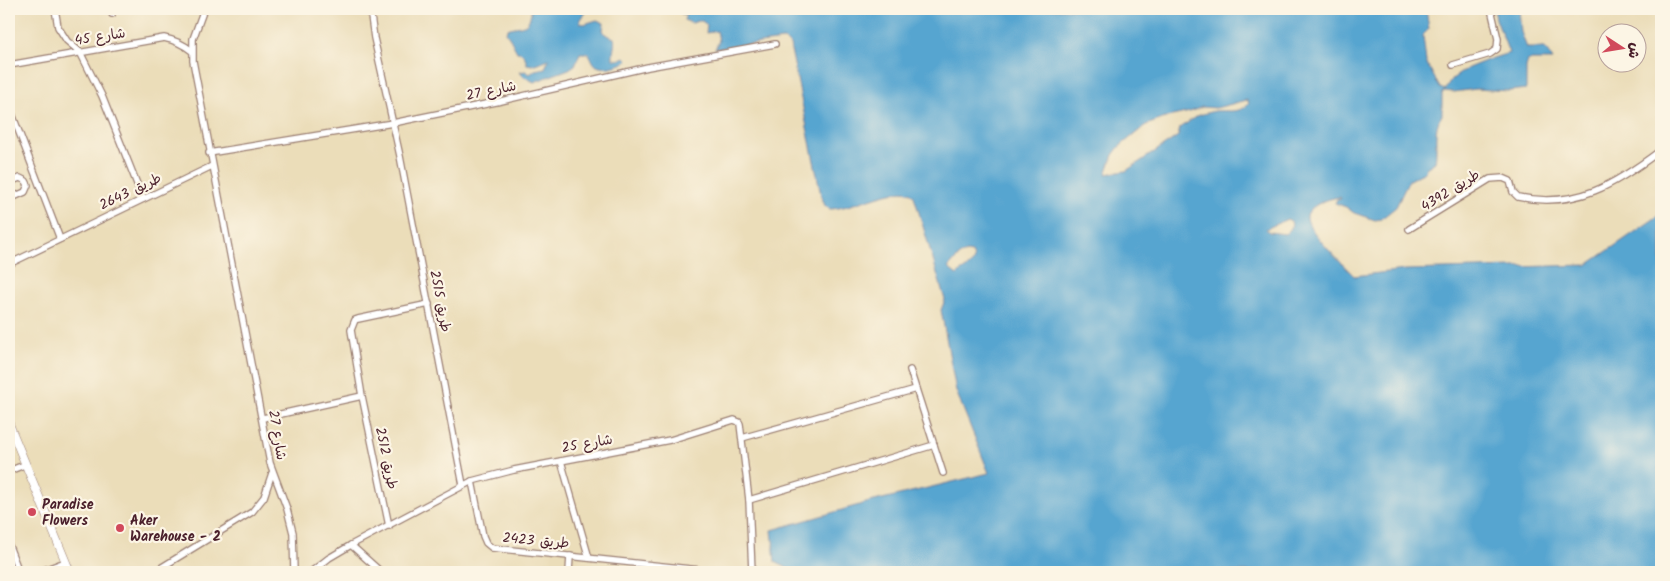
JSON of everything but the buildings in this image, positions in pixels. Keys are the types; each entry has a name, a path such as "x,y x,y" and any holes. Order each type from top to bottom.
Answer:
{"street":[{"path":"54,9 61,34 80,52 102,96 143,198"},
{"name":"شارع 27","path":"204,9 193,39 192,51 212,166 273,472 287,509 293,533 294,572"},
{"name":"طريق 2515","path":"370,9 375,45 393,123 463,485"},
{"path":"1453,65 1490,54 1497,48 1498,40 1491,9"},
{"name":"شارع 45","path":"9,65 164,38 175,40 192,51"},
{"name":"شارع 27","path":"210,153 393,123 501,101 648,67 776,44"},
{"path":"9,106 60,239"},
{"name":"طريق 4392","path":"1409,229 1490,179 1503,178 1510,181 1513,192 1518,197 1571,199 1591,193 1617,181 1661,150"},
{"name":"طريق 2643","path":"9,264 212,166"},
{"path":"9,182 20,178 28,184 25,192 9,199"},
{"name":"طريق 2512","path":"389,526 362,396 351,330 355,320 429,304"},
{"path":"910,370 943,473"},
{"path":"742,438 916,388"},
{"path":"263,418 362,396"},
{"name":"شارع 25","path":"311,572 328,558 351,545 472,481 514,470 670,440 734,420 740,424 742,438 749,500 752,572"},
{"path":"9,424 24,465 70,572"},
{"path":"749,500 934,445"},
{"name":"طريق 2423","path":"561,461 589,558"},
{"path":"9,471 24,465"},
{"path":"154,572 252,512 264,497 273,472"},
{"name":"طريق 2423","path":"472,481 483,536 486,544 492,548 589,558 658,569 719,572"},
{"path":"351,545 381,572"},
{"path":"9,546 19,572"},
{"path":"569,572 570,556"},
{"path":"39,572 66,562"}],"water":[{"path":"531,9 588,9 580,19 580,23 584,24 597,20 604,23 603,30 605,34 614,38 613,59 619,60 625,57 628,60 622,64 600,67 594,63 588,53 580,53 575,65 569,69 534,82 523,76 520,72 525,71 530,74 535,70 545,68 549,59 532,65 527,64 524,56 522,53 517,52 506,32 507,29 525,25 529,20"},
{"path":"676,9 1426,9 1429,29 1423,35 1426,62 1440,88 1445,90 1452,79 1468,68 1509,53 1494,9 1519,9 1521,32 1527,48 1545,48 1553,60 1528,60 1526,67 1526,89 1509,91 1476,89 1454,92 1444,91 1442,94 1442,115 1436,132 1435,162 1426,168 1425,172 1409,180 1396,207 1381,219 1375,220 1354,213 1346,207 1335,203 1337,199 1341,199 1340,197 1326,200 1316,205 1309,212 1307,218 1320,240 1354,276 1405,270 1587,265 1661,214 1661,572 796,572 775,562 772,530 866,503 989,473 956,391 941,310 945,300 914,196 910,192 901,191 838,208 830,209 825,206 821,195 790,45 783,40 715,49 719,41 717,31 706,33 707,25 702,21 692,23 684,20 686,14 682,14","holes":["1247,100 1249,103 1242,109 1215,111 1197,116 1180,128 1178,136 1126,171 1106,174 1113,155 1119,147 1146,125 1202,107 1216,108","1287,219 1291,221 1292,225 1291,229 1285,234 1269,232 1266,229","966,252 972,253 974,261 957,275 948,268 959,256"]}],"place":[{"name":"Paradise Flowers","path":"32,512"},
{"name":"Aker Warehouse - 2","path":"120,528"}]}
